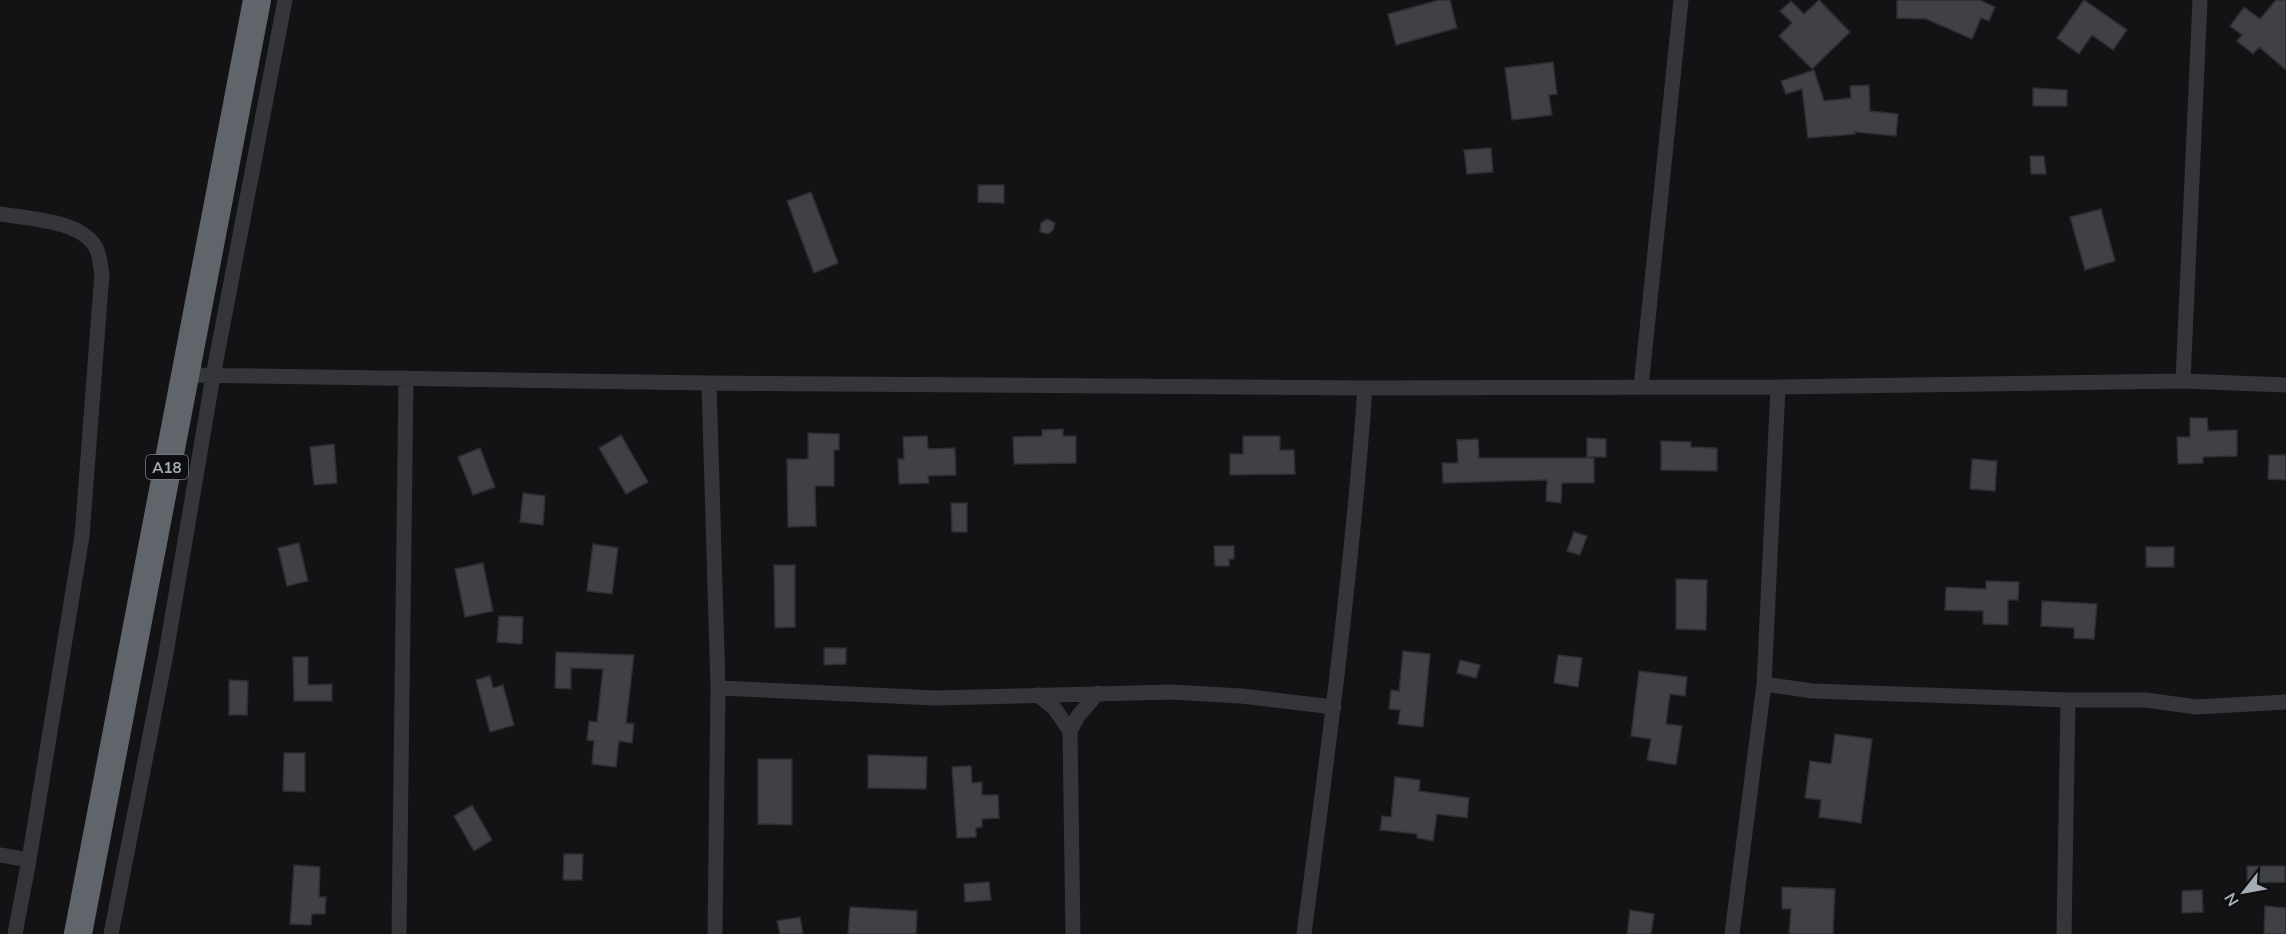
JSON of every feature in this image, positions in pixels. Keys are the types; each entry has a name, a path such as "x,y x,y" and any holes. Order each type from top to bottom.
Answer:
{"highway":[{"name":"A18","path":"78,934 257,0"}],"street":[{"path":"111,934 165,659 213,376 285,0"},
{"path":"1641,387 1681,0"},
{"path":"2183,381 2200,0"},
{"path":"0,214 64,225 84,234 97,250 102,273 82,536 15,934"},
{"path":"184,375 709,383 1365,388 1778,387 2183,381 2286,385"},
{"path":"399,934 406,378"},
{"path":"709,383 718,688 715,934"},
{"path":"1732,934 1764,684 1778,387"},
{"path":"1304,934 1334,707 1356,512 1365,388"},
{"path":"1764,684 1812,691 2068,700 2146,700 2196,707 2286,702"},
{"path":"718,688 936,698 1172,692 1241,696 1334,707"},
{"path":"1073,934 1070,731 1078,716 1098,693"},
{"path":"1038,695 1055,709 1070,731"},
{"path":"2064,934 2068,700"},
{"path":"0,855 29,860"}],"building":[{"path":"1439,0 1450,0 1457,28 1396,45 1388,14"},
{"path":"1819,0 1850,32 1812,69 1779,36 1792,23 1780,11 1791,1 1804,14"},
{"path":"1897,0 1980,0 1995,7 1989,21 1981,18 1972,39 1926,19 1897,18"},
{"path":"2084,0 2127,30 2113,50 2092,35 2079,54 2057,38"},
{"path":"2276,0 2286,0 2286,70 2259,47 2253,54 2237,41 2242,35 2230,26 2244,7 2260,19"},
{"path":"1553,62 1557,94 1549,95 1552,115 1512,120 1505,68"},
{"path":"1814,70 1824,101 1851,98 1850,86 1869,85 1870,111 1898,114 1896,136 1855,132 1855,134 1808,138 1802,89 1786,94 1781,81"},
{"path":"2033,88 2067,90 2067,106 2033,106"},
{"path":"1491,148 1493,172 1467,174 1464,150"},
{"path":"2030,156 2044,156 2046,174 2031,174"},
{"path":"978,185 1004,185 1004,203 978,202"},
{"path":"811,192 838,263 814,273 787,201"},
{"path":"2101,209 2115,261 2085,270 2070,217"},
{"path":"1047,219 1055,223 1053,230 1048,234 1040,232 1041,223"},
{"path":"2190,418 2207,418 2208,431 2237,430 2237,456 2203,457 2203,463 2178,464 2177,437 2190,437"},
{"path":"1063,429 1063,436 1076,436 1076,463 1014,464 1013,437 1042,436 1042,430"},
{"path":"808,433 839,434 839,450 834,450 834,486 815,486 816,526 788,527 787,459 808,459"},
{"path":"621,435 648,482 626,494 599,448"},
{"path":"927,436 928,449 955,448 956,475 928,476 929,483 899,484 898,459 904,459 903,437"},
{"path":"1243,436 1280,436 1280,450 1294,450 1295,474 1230,475 1230,454 1243,454"},
{"path":"1587,438 1606,439 1606,457 1587,457"},
{"path":"1478,439 1479,458 1594,458 1594,483 1562,483 1561,503 1546,501 1547,480 1443,483 1442,463 1458,463 1457,440"},
{"path":"1661,441 1691,442 1691,447 1717,448 1717,471 1661,470"},
{"path":"334,444 337,483 314,485 310,447"},
{"path":"480,448 495,487 473,495 458,457"},
{"path":"2269,455 2286,455 2286,480 2268,479"},
{"path":"1972,459 1997,461 1995,491 1970,489"},
{"path":"523,493 545,496 543,525 520,522"},
{"path":"951,503 967,503 967,532 952,532"},
{"path":"1574,532 1587,536 1580,555 1567,551"},
{"path":"299,543 308,581 287,586 278,548"},
{"path":"593,544 618,548 612,594 587,591"},
{"path":"1214,546 1234,546 1234,559 1229,559 1229,566 1215,566"},
{"path":"2146,547 2174,547 2174,567 2146,567"},
{"path":"483,563 493,611 465,617 455,569"},
{"path":"774,565 795,565 795,627 775,628"},
{"path":"1676,579 1707,580 1706,630 1676,629"},
{"path":"1986,581 2019,582 2018,600 2008,600 2008,625 1983,624 1983,611 1945,610 1946,587 1986,589"},
{"path":"2042,601 2097,604 2094,639 2074,638 2074,628 2041,626"},
{"path":"499,616 523,617 522,644 497,642"},
{"path":"824,648 846,648 846,664 824,665"},
{"path":"1403,651 1430,654 1423,727 1398,724 1400,710 1389,709 1391,690 1399,691"},
{"path":"556,652 634,655 626,723 634,724 632,743 619,741 616,767 592,764 594,741 587,740 589,721 597,722 603,669 571,668 571,689 555,688"},
{"path":"1558,655 1582,658 1578,687 1554,683"},
{"path":"293,657 308,657 308,685 332,684 332,701 294,701"},
{"path":"1460,660 1480,665 1476,678 1457,673"},
{"path":"1639,671 1687,677 1685,696 1670,694 1666,724 1682,726 1676,765 1647,760 1651,739 1631,736"},
{"path":"490,676 493,688 503,685 514,725 490,732 476,680"},
{"path":"229,680 248,681 247,715 229,715"},
{"path":"1835,734 1872,739 1861,823 1819,817 1821,800 1805,798 1810,761 1831,764"},
{"path":"284,753 305,753 305,792 283,791"},
{"path":"868,755 927,757 926,789 868,788"},
{"path":"758,759 792,759 792,825 758,824"},
{"path":"971,766 972,783 982,782 982,795 998,795 999,818 982,819 982,827 976,828 976,837 957,838 952,767"},
{"path":"1395,777 1420,780 1419,791 1469,798 1467,818 1437,814 1433,841 1417,838 1417,834 1380,830 1382,816 1391,817"},
{"path":"472,805 492,840 474,851 454,816"},
{"path":"564,854 583,854 582,880 563,880"},
{"path":"294,865 320,867 319,897 326,897 325,914 312,914 311,925 290,924"},
{"path":"2247,866 2285,866 2285,882 2247,883"},
{"path":"989,882 991,900 965,902 964,884"},
{"path":"1782,887 1835,889 1833,934 1789,934 1791,909 1782,909"},
{"path":"2202,890 2203,912 2182,913 2182,891"},
{"path":"2265,906 2286,908 2286,934 2264,934"},
{"path":"850,907 917,911 916,934 848,934"},
{"path":"1630,910 1654,914 1651,934 1627,934"},
{"path":"800,917 803,934 780,934 777,921"}]}
